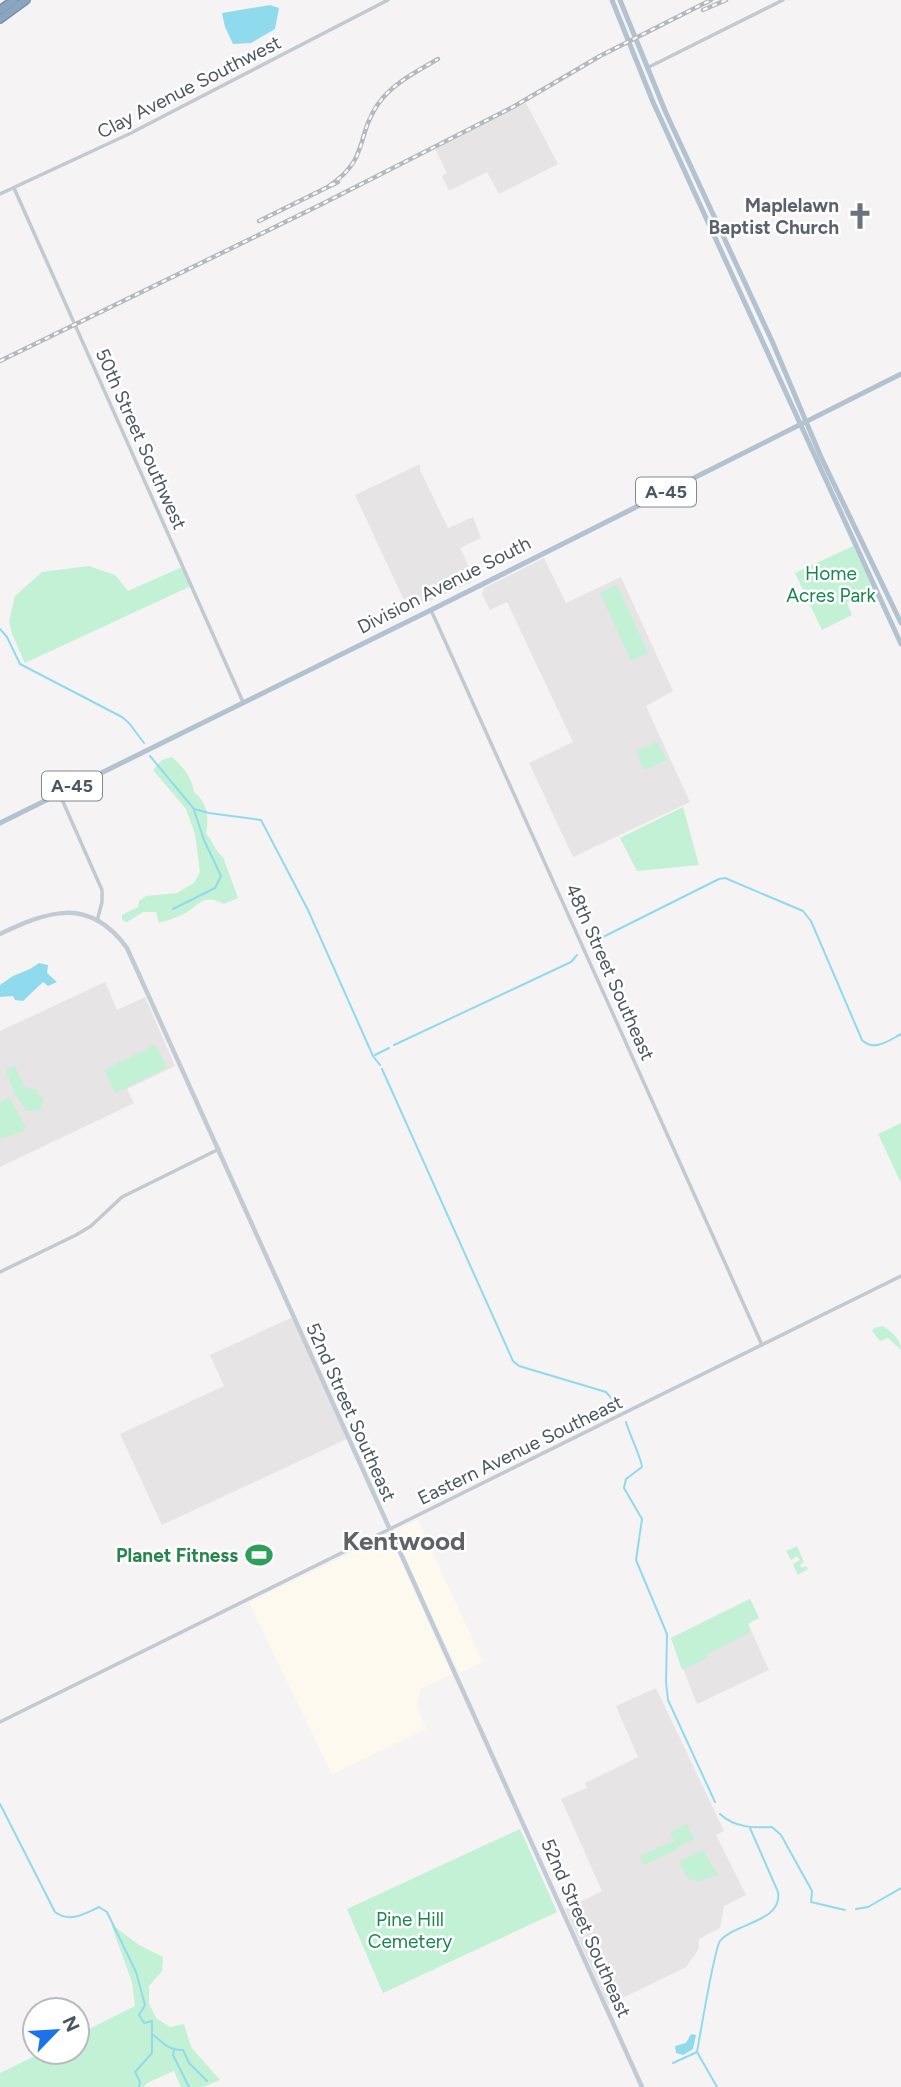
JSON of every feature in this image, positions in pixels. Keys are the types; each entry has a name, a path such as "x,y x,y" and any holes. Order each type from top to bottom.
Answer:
{"highway":[{"path":"0,10 14,0"},
{"path":"0,19 26,0"}],"main road":[{"path":"611,0 751,317 900,621"},
{"path":"620,0 648,68 772,341 803,422 888,615 898,630 901,644"},
{"path":"687,176 691,176 702,189"},
{"path":"743,298 755,304"},
{"path":"751,317 761,318"},
{"path":"760,336 772,341"},
{"name":"Division Avenue South","path":"0,823 901,374"},
{"path":"888,615 900,621"},
{"path":"0,934 47,914 75,913 97,921"},
{"name":"52nd Street Southeast","path":"97,921 110,929 127,948 642,2087"}],"street":[{"name":"Clay Avenue Southwest","path":"0,194 135,131 388,0"},
{"path":"641,71 783,0"},
{"name":"50th Street Southwest","path":"14,188 243,702"},
{"name":"48th Street Southeast","path":"431,610 762,1346"},
{"path":"59,793 102,890 97,921"},
{"path":"0,1272 91,1226 122,1197 219,1149"},
{"name":"Eastern Avenue Southeast","path":"0,1721 901,1276"}],"shaded area":[{"path":"526,103 558,164 499,194 487,172 449,191 442,176 447,173 435,149"},
{"path":"420,464 420,470 448,528 473,517 481,538 460,548 475,580 409,611 355,495"},
{"path":"544,558 566,603 621,577 673,691 646,706 690,802 573,857 529,763 573,742 507,602 490,610 482,594 484,588"},
{"path":"105,982 117,1010 145,997 175,1066 127,1089 134,1103 0,1167 0,1031"},
{"path":"293,1317 349,1438 162,1525 120,1434 224,1386 210,1355"},
{"path":"418,1520 483,1662 459,1673 393,1532"},
{"path":"384,1537 390,1538 452,1674 421,1689 417,1705 426,1729 332,1775 249,1602"},
{"path":"750,1599 759,1618 748,1624 769,1670 697,1704 671,1638"},
{"path":"656,1688 724,1831 716,1835 746,1895 724,1906 720,1928 699,1939 698,1950 686,1967 608,2005 565,1909 602,1891 561,1799 587,1788 585,1783 638,1757 616,1706"}],"green space":[{"name":"Home Acres Park","path":"853,546 874,590 847,603 852,615 822,630 795,573"},
{"path":"89,566 115,575 128,591 182,567 191,586 25,663 9,621 15,596 42,572"},
{"path":"617,585 648,653 631,661 600,593"},
{"path":"657,742 667,760 644,770 636,751"},
{"path":"172,757 186,773 194,792 205,806 206,834 223,857 238,898 224,904 211,900 203,901 184,914 159,923 156,912 143,912 127,922 122,920 122,915 138,907 139,901 146,896 177,893 194,883 200,872 195,834 186,809 153,770 162,760"},
{"path":"683,807 699,865 637,871 620,838"},
{"path":"155,1045 167,1068 115,1093 104,1070"},
{"path":"14,1065 24,1087 35,1089 43,1099 41,1110 27,1111 14,1092 6,1070"},
{"path":"9,1097 25,1126 24,1131 0,1139 0,1103"},
{"path":"901,1123 901,1183 878,1134"},
{"path":"883,1326 897,1339 901,1350 888,1338 880,1341 872,1331"},
{"path":"797,1546 804,1562 800,1565 808,1569 798,1575 793,1564 800,1560 797,1556 791,1560 786,1551"},
{"path":"750,1599 759,1618 748,1623 751,1632 682,1670 671,1638"},
{"path":"687,1824 694,1839 644,1865 640,1856 674,1841 670,1832"},
{"name":"Pine Hill Cemetery","path":"520,1829 557,1912 383,1993 347,1909"},
{"path":"703,1850 718,1875 699,1881 688,1879 679,1862"},
{"path":"111,1924 139,1945 163,1957 162,1971 149,1986 149,2003 156,2018 170,2027 184,2024 191,2047 220,2080 203,2087 181,2087 174,2071 147,2083 144,2087 0,2087 0,2073 21,2063 21,2066 91,2066 91,2028 135,2006 132,1982"}],"water":[{"path":"270,5 279,8 275,29 251,43 233,44 222,13"},
{"path":"39,963 48,965 47,973 57,982 48,986 43,982 23,1001 15,1000 13,996 0,997 0,985"},
{"path":"691,2034 696,2035 693,2049 683,2055 676,2053 675,2046 686,2043"}],"waterway":[{"path":"0,629 7,637 20,664 122,717 144,743"},
{"path":"150,756 194,809 261,820 308,910 373,1056 380,1065"},
{"path":"173,909 215,888 221,876 204,840 194,810"},
{"path":"589,944 725,878 803,911 811,921 862,1040 876,1045 901,1034"},
{"path":"394,1045 571,962 577,955"},
{"path":"375,1055 389,1048"},
{"path":"382,1069 513,1361 519,1366 606,1392 619,1407"},
{"path":"626,1422 642,1467 626,1479 624,1488 642,1519 636,1560 667,1634 668,1700 715,1802"},
{"path":"0,1804 55,1912 66,1917 82,1915 99,1907 107,1912 136,1972 145,2005 139,2015 144,2023 152,2021 152,2053 135,2072 140,2082 139,2087"},
{"path":"720,1814 738,1825 772,1827 781,1835 812,1891 811,1902 845,1910"},
{"path":"717,2087 697,2052 717,1948 727,1935 766,1916 778,1902 778,1892 750,1828"},
{"path":"856,1909 868,1907 901,1888"},
{"path":"152,2034 170,2047 183,2050 189,2063 207,2081"},
{"path":"174,2050 173,2055 189,2087"},
{"path":"673,2063 697,2052"}],"railway":[{"path":"0,361 320,205 513,107 600,56 711,0"},
{"path":"703,10 726,0"},
{"path":"329,186 351,166 371,116 390,90 438,59"},
{"path":"259,221 338,182"}],"place":[{"name":"Maplelawn Baptist Church","path":"860,216"},
{"name":"Planet Fitness","path":"259,1555"}],"district":[{"name":"Kentwood","path":"404,1541"}]}
